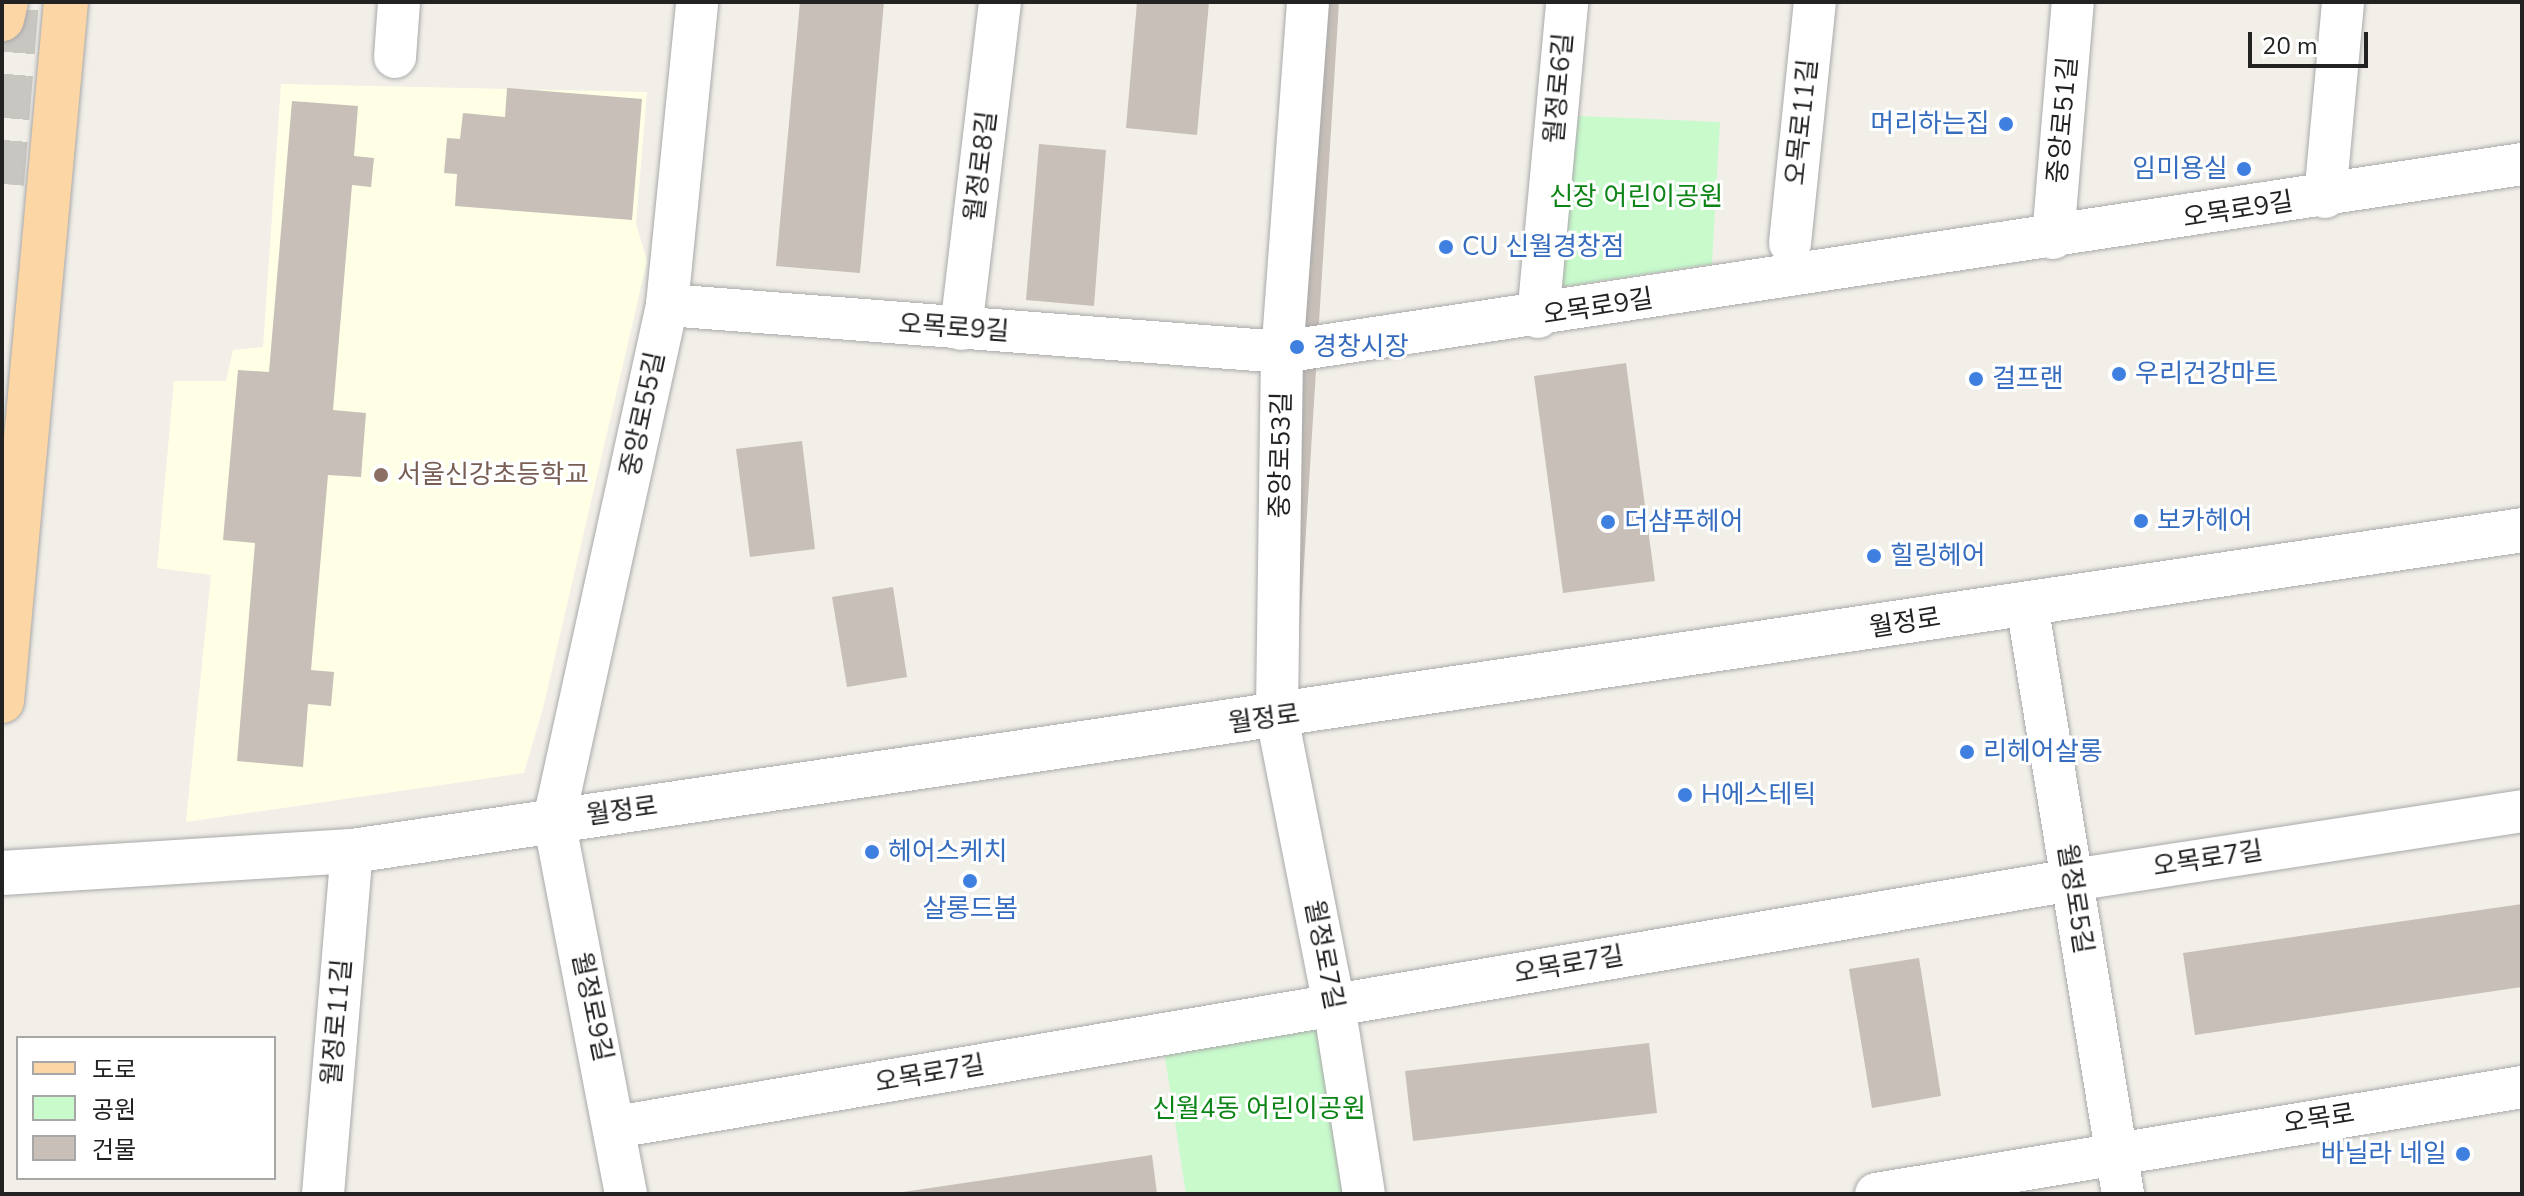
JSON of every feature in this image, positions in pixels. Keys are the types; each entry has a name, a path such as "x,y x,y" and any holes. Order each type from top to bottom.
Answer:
{"main road":[{"path":"2,19 6,2"},
{"path":"2,701 66,2"}],"street":[{"path":"395,57 399,2"},
{"name":"중앙로55길","path":"554,820 667,305 697,2"},
{"name":"월정로8길","path":"961,329 1000,2"},
{"name":"중앙로53길","path":"1277,717 1282,352 1308,2"},
{"name":"월정로6길","path":"1538,317 1567,2"},
{"name":"오목로11길","path":"1790,243 1815,2"},
{"name":"중앙로51길","path":"2053,238 2073,2"},
{"path":"2325,197 2343,2"},
{"name":"오목로9길","path":"667,305 1282,352 1538,317 2522,164"},
{"name":"월정로","path":"2,873 352,851 1277,717 2522,530"},
{"name":"월정로5길","path":"2027,604 2123,1194"},
{"name":"월정로7길","path":"1277,717 1334,1005 1364,1194"},
{"name":"오목로7길","path":"616,1127 2072,880 2522,811"},
{"name":"월정로9길","path":"554,820 616,1127 626,1194"},
{"name":"월정로11길","path":"323,1194 352,851"},
{"name":"오목로","path":"1876,1194 2116,1151 2522,1087"}],"shaded area":[{"name":"서울신강초등학교","path":"281,84 647,92 636,224 647,261 543,708 524,773 186,822 211,575 157,568 174,381 226,381 233,350 263,347"}],"green space":[{"name":"신장 어린이공원","path":"1556,115 1720,122 1712,264 1541,290"},
{"name":"신월4동 어린이공원","path":"1330,1011 1358,1194 1186,1194 1162,1037"}],"building":[{"path":"800,2 884,2 860,273 776,266"},
{"path":"1137,2 1209,2 1197,135 1126,128"},
{"path":"1294,2 1339,2 1296,691"},
{"path":"507,88 642,99 632,220 455,206 457,174 444,173 447,138 460,139 463,113 505,117"},
{"path":"292,101 358,106 354,156 374,158 371,187 352,185 333,410 366,413 361,477 328,475 311,670 334,672 331,706 308,704 303,767 237,761 255,543 223,540 238,370 269,372"},
{"path":"1039,144 1106,150 1094,306 1026,300"},
{"path":"1626,363 1655,581 1563,593 1534,376"},
{"path":"802,441 815,549 750,557 736,449"},
{"path":"893,587 907,677 847,687 832,597"},
{"path":"2522,904 2522,987 2195,1035 2183,953"},
{"path":"1919,958 1941,1096 1872,1108 1849,969"},
{"path":"1649,1043 1657,1113 1413,1141 1405,1071"},
{"path":"1152,1155 1157,1194 903,1194 903,1192"}],"tunnel":[{"path":"2,184 17,2"}],"place":[{"name":"머리하는집","path":"2006,124"},
{"name":"임미용실","path":"2244,169"},
{"name":"CU 신월경창점","path":"1446,247"},
{"name":"경창시장","path":"1297,347"},
{"name":"우리건강마트","path":"2119,374"},
{"name":"걸프랜","path":"1976,379"},
{"name":"서울신강초등학교","path":"381,475"},
{"name":"보카헤어","path":"2141,521"},
{"name":"더샴푸헤어","path":"1608,522"},
{"name":"힐링헤어","path":"1874,556"},
{"name":"리헤어살롱","path":"1967,752"},
{"name":"H에스테틱","path":"1685,795"},
{"name":"헤어스케치","path":"872,852"},
{"name":"살롱드봄","path":"970,881"},
{"name":"바닐라 네일","path":"2463,1154"}]}
